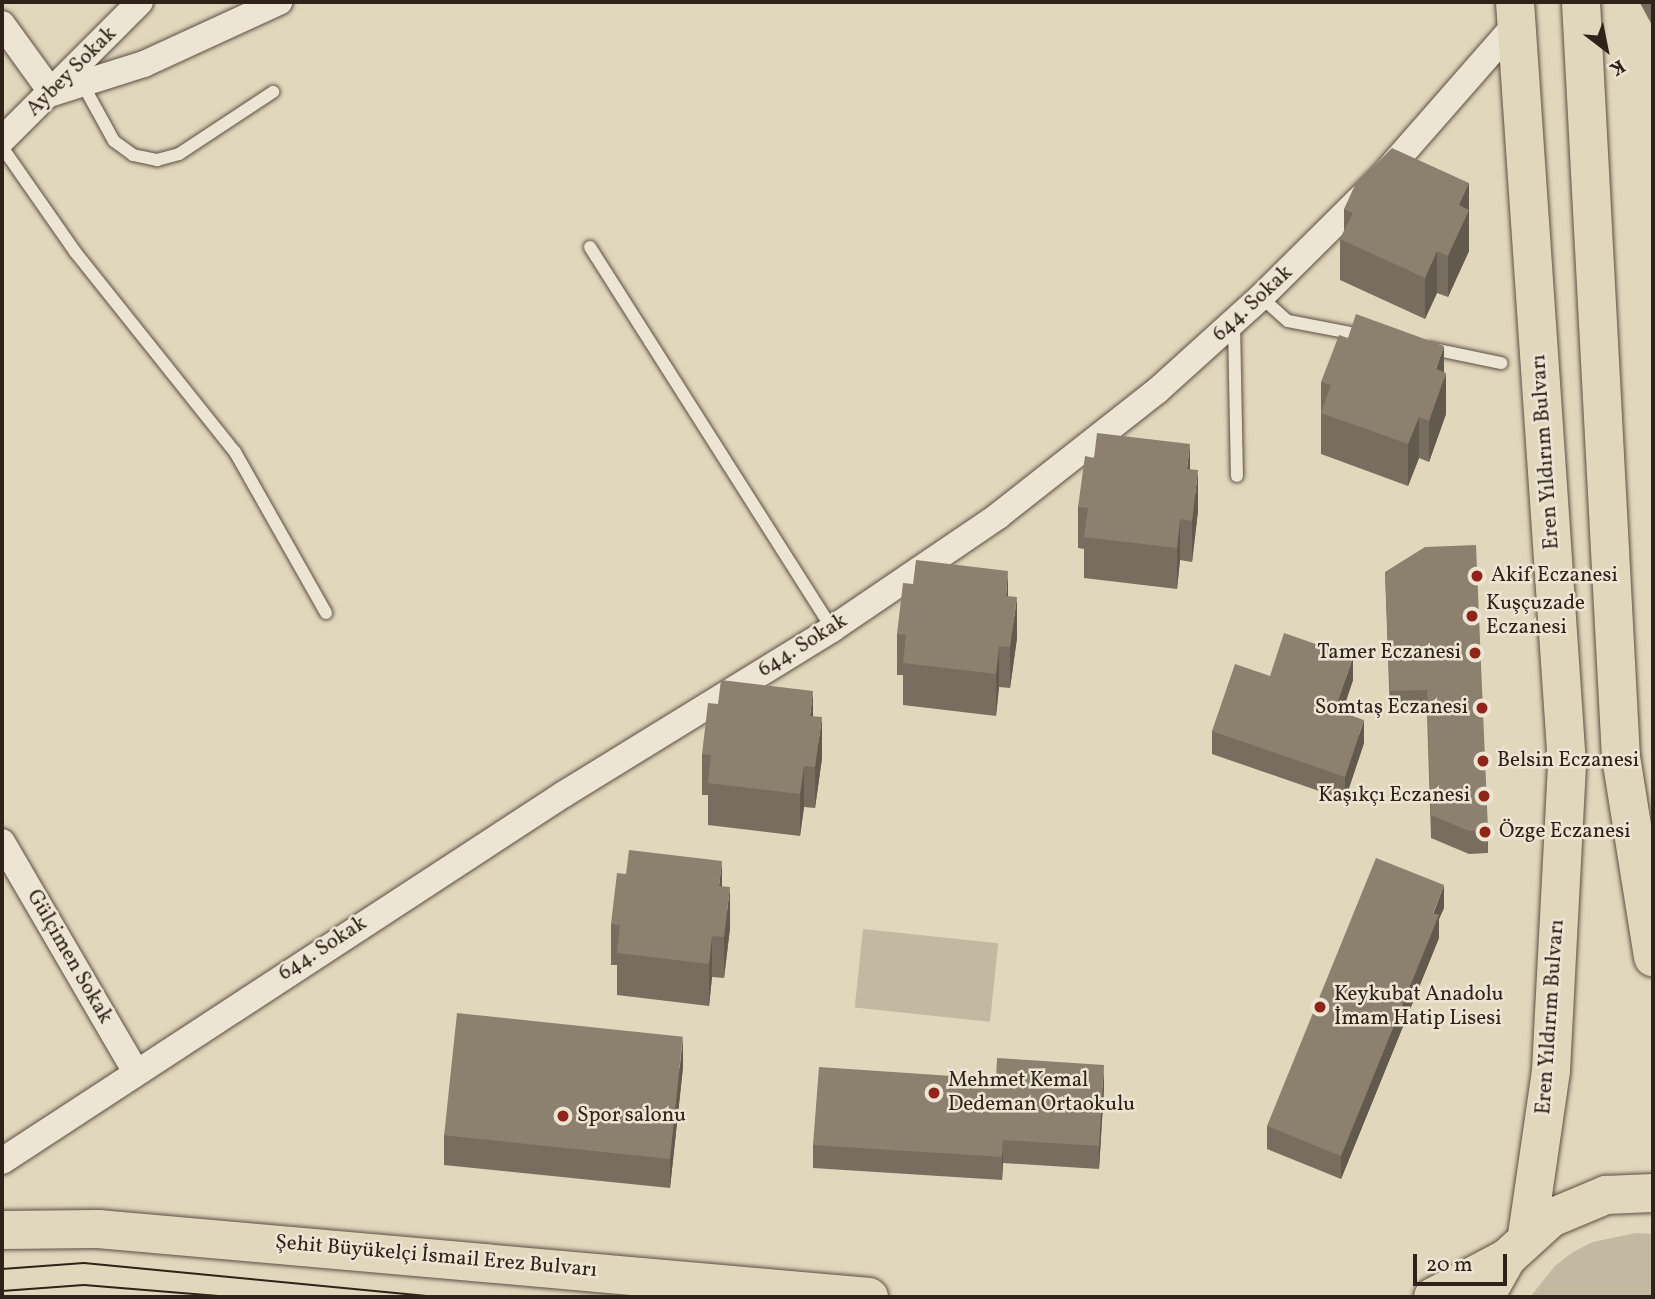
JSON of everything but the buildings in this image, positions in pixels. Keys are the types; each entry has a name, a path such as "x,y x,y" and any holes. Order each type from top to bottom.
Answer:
{"main road":[{"path":"1581,2 1621,757 1653,957"},
{"name":"Eren Yıldırım Bulvarı","path":"1516,13 1567,765 1552,1059 1517,1247"},
{"path":"1433,1297 1517,1247 1577,1204 1606,1195 1653,1193"},
{"name":"Şehit Büyükelçi İsmail Erez Bulvarı","path":"2,1230 112,1230 869,1297"},
{"path":"1485,1297 1517,1247"}],"street":[{"name":"Aybey Sokak","path":"2,141 140,2"},
{"path":"2,24 52,93 144,64 279,2"},
{"name":"644. Sokak","path":"2,1161 564,794 832,629 916,574 1079,455 1234,323 1381,178 1516,13"},
{"name":"Gülçimen Sokak","path":"2,842 136,1072"}],"lane":[{"path":"82,83 114,141 133,155 157,160 179,154 273,92"},
{"path":"2,147 76,253 235,452 326,613"},
{"path":"590,247 832,629"},
{"path":"1261,297 1288,321 1381,339"},
{"path":"1234,323 1237,476"},
{"path":"1408,344 1501,363"}],"shaded area":[{"path":"863,929 998,943 990,1022 855,1008"},
{"path":"1636,1233 1653,1234 1653,1297 1530,1297 1555,1266 1573,1252 1593,1242"}],"tram line":[{"path":"2,1269 84,1263 434,1297"},
{"path":"2,1291 84,1285 231,1297"}],"place":[{"name":"Akif Eczanesi","path":"1477,576"},
{"name":"Kuşçuzade Eczanesi","path":"1472,616"},
{"name":"Tamer Eczanesi","path":"1475,653"},
{"name":"Somtaş Eczanesi","path":"1482,708"},
{"name":"Belsin Eczanesi","path":"1483,761"},
{"name":"Kaşıkçı Eczanesi","path":"1484,796"},
{"name":"Özge Eczanesi","path":"1485,832"},
{"name":"Keykubat Anadolu İmam Hatip Lisesi","path":"1320,1007"},
{"name":"Mehmet Kemal Dedeman Ortaokulu","path":"934,1093"},
{"name":"Spor salonu","path":"563,1116"}]}
